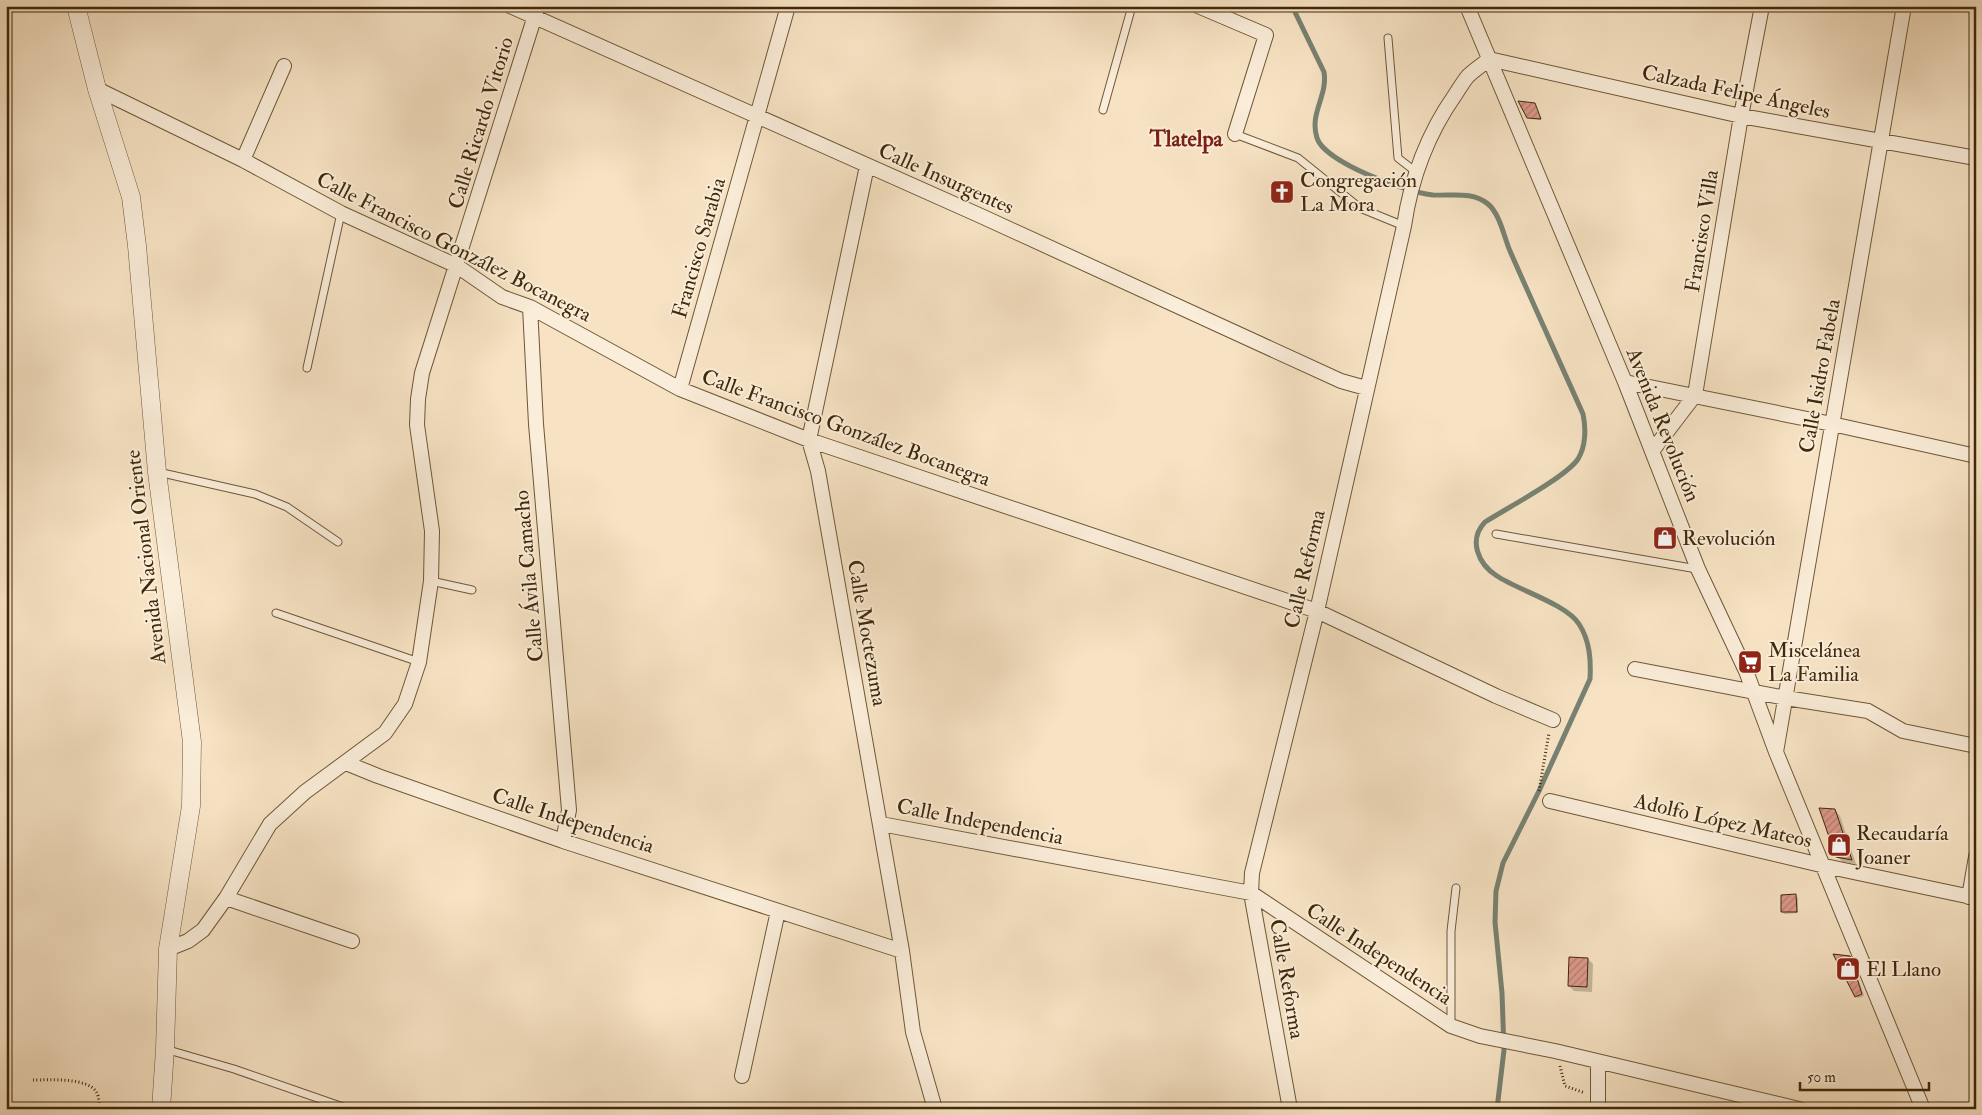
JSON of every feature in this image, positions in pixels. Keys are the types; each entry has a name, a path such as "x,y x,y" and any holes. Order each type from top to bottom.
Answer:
{"street":[{"name":"Avenida Nacional Oriente","path":"76,6 97,89 130,197 137,246 157,472 192,742 191,806 168,948 161,1109"},
{"name":"Calle Insurgentes","path":"510,6 537,12 567,30 756,117 981,216 1341,381 1366,388"},
{"name":"Francisco Sarabia","path":"680,389 788,6"},
{"path":"1198,6 1266,35 1235,134"},
{"name":"Avenida Revolución","path":"1467,6 1653,450 1698,570 1746,671 1776,752 1923,1109"},
{"name":"Francisco Villa","path":"1653,450 1695,396 1741,116 1762,6"},
{"name":"Calle Isidro Fabela","path":"1776,752 1904,6"},
{"name":"Calle Ricardo Vitorio","path":"168,948 188,941 203,930 226,898 270,824 305,792 385,732 405,704 419,662 431,582 432,530 417,425 418,398 422,373 537,12"},
{"name":"Calzada Felipe Ángeles","path":"1489,59 1741,116 1976,158"},
{"name":"Calle Reforma","path":"1290,1109 1251,893 1252,873 1317,611 1404,226 1408,200 1416,172 1427,142 1445,110 1468,76 1489,59"},
{"path":"243,160 284,66"},
{"name":"Calle Francisco González Bocanegra","path":"97,89 243,160 341,213 457,266 502,297 530,307 680,389 809,440 1317,611 1496,696 1553,720"},
{"name":"Calle Moctezuma","path":"867,166 809,440 818,471 881,824 913,1032 935,1109"},
{"name":"Calle Ávila Camacho","path":"530,307 536,424 569,810 563,841"},
{"path":"1625,382 1832,424 1976,456"},
{"path":"1635,669 1786,698 1868,711 1903,731 1976,746"},
{"name":"Calle Independencia","path":"346,762 378,776 563,841 902,952"},
{"name":"Adolfo López Mateos","path":"1550,801 1824,866 1973,898"},
{"name":"Calle Independencia","path":"881,824 1251,893 1451,1026 1480,1036 1799,1109"},
{"path":"1973,898 1976,857"},
{"path":"226,898 352,941"},
{"path":"742,1076 778,911"},
{"path":"1597,1103 1598,1062"}],"lane":[{"path":"1103,110 1132,6"},
{"path":"1388,38 1398,158 1416,172"},
{"path":"1235,134 1298,158 1360,208 1404,226"},
{"path":"307,368 341,213"},
{"path":"157,472 255,494 287,507 338,542"},
{"path":"1496,534 1698,570"},
{"path":"431,582 472,590"},
{"path":"276,613 419,662"},
{"path":"1451,1026 1451,931 1456,888"},
{"path":"165,1049 234,1069 349,1109"}],"path":[{"path":"1550,801 1539,791 1546,744 1553,720"},
{"path":"1555,1052 1565,1086 1597,1103"},
{"path":"33,1080 79,1081 92,1086 97,1093 99,1109"}],"building":[{"path":"1518,101 1535,103 1541,119 1527,118"},
{"path":"1819,808 1835,809 1852,860 1836,857"},
{"path":"1796,894 1797,912 1781,912 1781,895"},
{"path":"1833,954 1850,956 1862,994 1855,997"},
{"path":"1569,957 1588,958 1587,987 1568,986"}],"waterway":[{"path":"1292,6 1324,72 1325,81 1315,121 1317,138 1323,147 1350,166 1405,189 1433,195 1476,197 1492,208 1499,220 1510,251 1583,414 1585,437 1578,459 1549,483 1485,522 1477,536 1476,544 1480,558 1490,571 1564,610 1573,617 1583,630 1588,644 1590,665 1590,679 1539,791 1503,863 1496,891 1495,922 1502,993 1504,1050 1497,1109"}],"place":[{"name":"Congregación La Mora","path":"1282,192"},
{"name":"Revolución","path":"1665,538"},
{"name":"Miscelánea La Familia","path":"1750,662"},
{"name":"Recaudaría Joaner","path":"1839,845"},
{"name":"El Llano","path":"1848,969"}],"district":[{"name":"Tlatelpa","path":"1186,139"}]}
